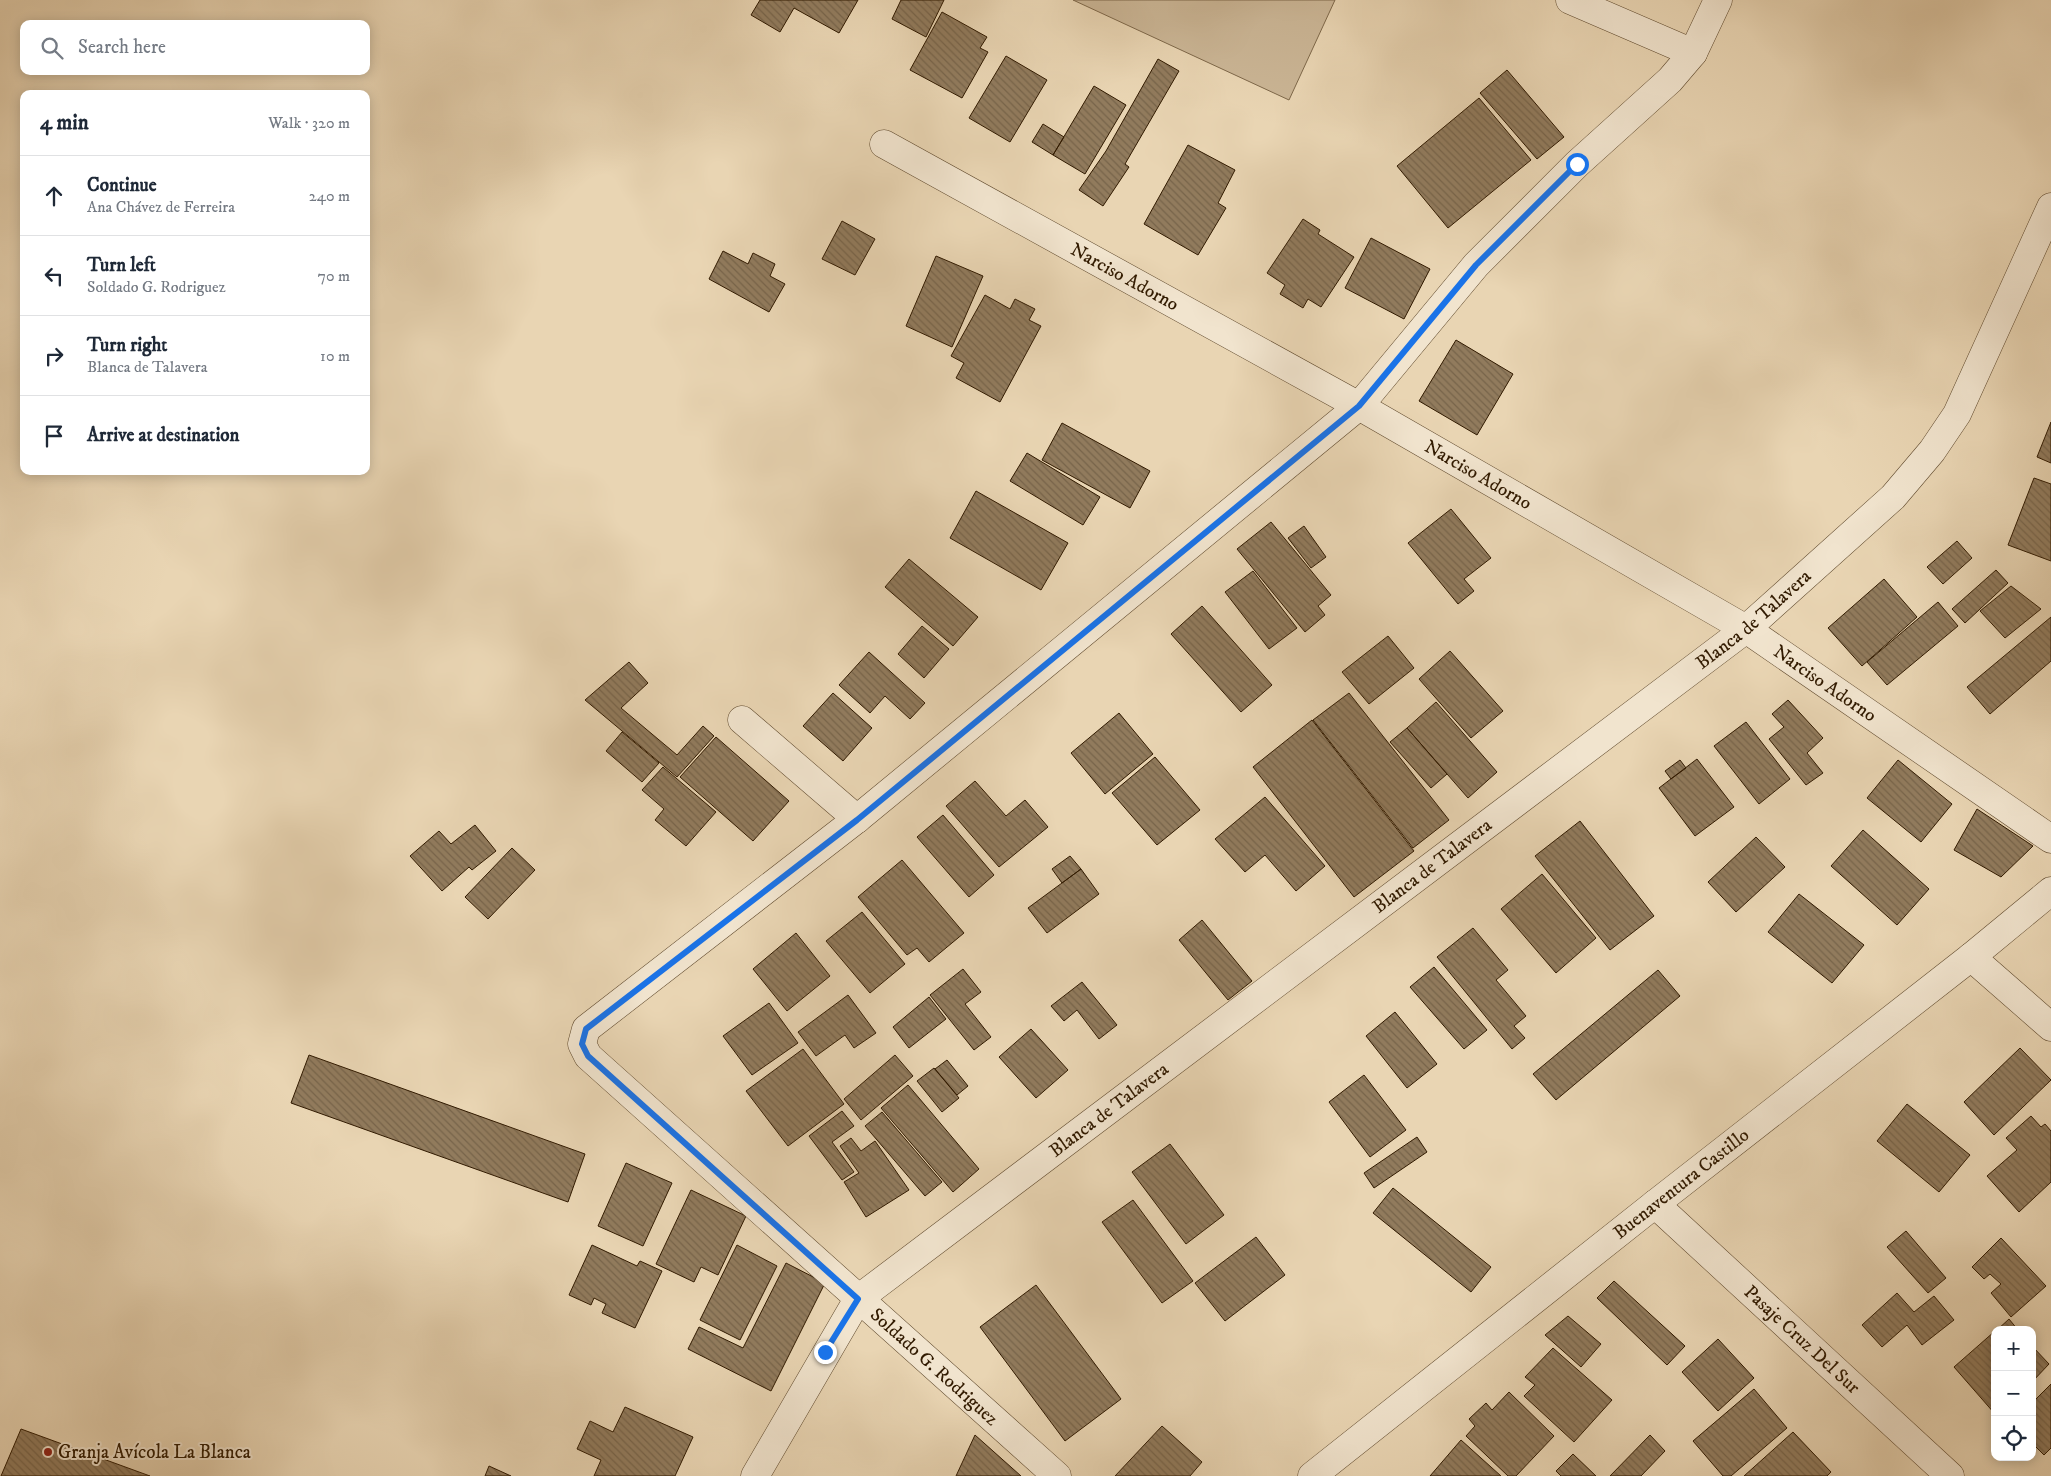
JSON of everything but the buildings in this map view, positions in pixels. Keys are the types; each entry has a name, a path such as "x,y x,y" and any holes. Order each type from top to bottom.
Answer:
{"street":[{"path":"1570,0 1693,53"},
{"path":"742,720 857,820 1359,406 1476,265 1577,164 1670,80 1693,53 1718,0"},
{"name":"Narciso Adorno","path":"884,144 1359,406 1746,629 2051,839"},
{"name":"Blanca de Talavera","path":"756,1476 858,1299 1746,629 1894,497 1932,451 1957,414 2051,207"},
{"name":"Soldado G. Rodriguez","path":"857,820 586,1029 582,1044 588,1056 1057,1476"},
{"name":"Buenaventura Castillo","path":"1325,1472 1654,1204 1971,957 2051,891"},
{"path":"1971,957 2051,1027"},
{"name":"Pasaje Cruz Del Sur","path":"1654,1204 1950,1476"}],"shaded area":[{"path":"1073,0 1335,0 1289,100"}],"place":[{"name":"Granja Avícola La Blanca","path":"48,1452"}],"route":[{"path":"825,1352 858,1299 588,1056 582,1044 586,1029 857,820 1359,406 1476,265 1577,164"}]}
